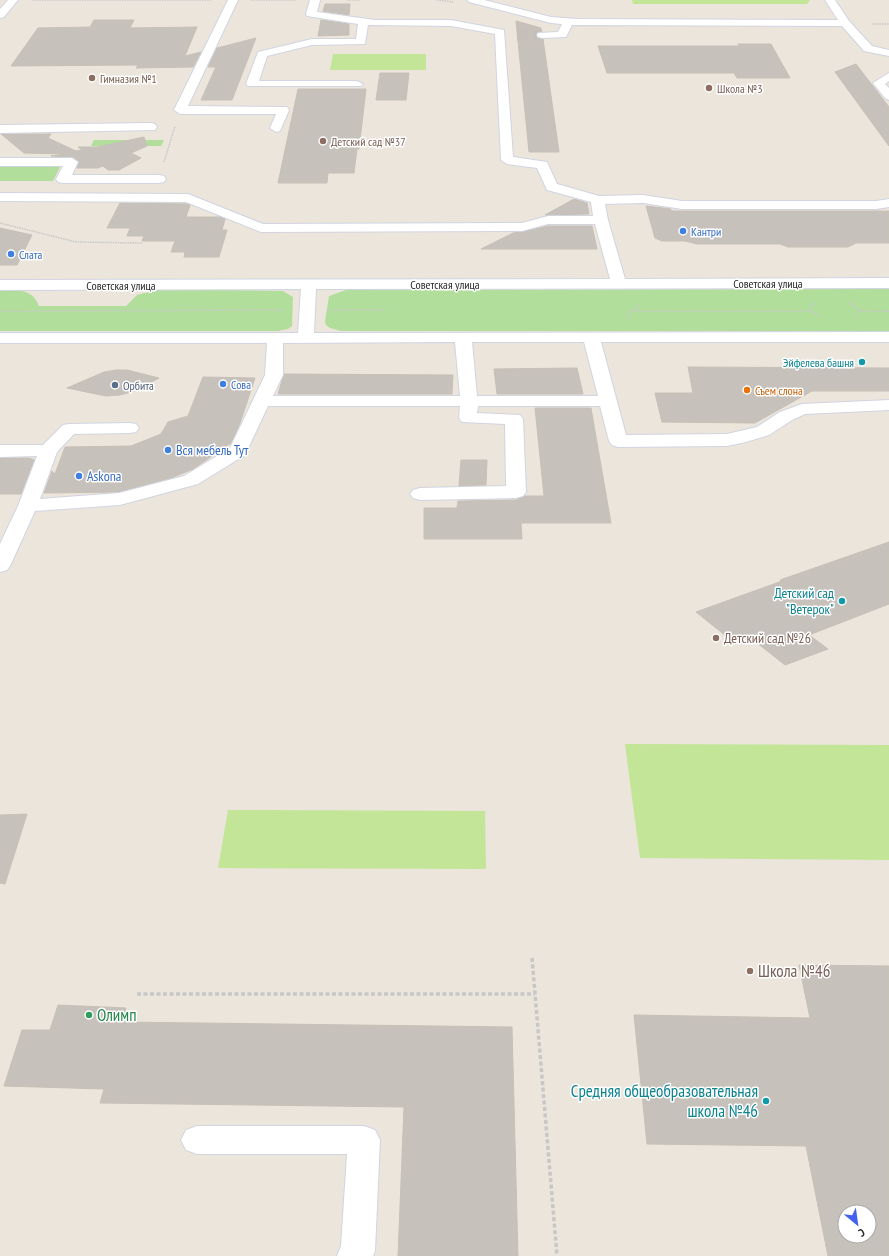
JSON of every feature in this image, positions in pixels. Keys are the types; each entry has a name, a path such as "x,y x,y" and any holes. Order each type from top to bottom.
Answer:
{"street":[{"path":"0,15 13,0"},
{"path":"234,0 180,110 283,110 276,128"},
{"path":"315,0 311,14 363,21 451,23 500,32 506,35 507,160 542,165 552,187 598,200 643,199 690,205 889,204"},
{"path":"472,0 551,20 845,23"},
{"path":"830,0 845,23 868,49 889,53"},
{"path":"357,84 252,84 262,54 312,42 361,42 363,21"},
{"path":"542,35 562,35 568,21"},
{"path":"889,76 879,83 889,96"},
{"path":"0,129 151,127"},
{"path":"0,162 72,162 63,179 159,179"},
{"path":"0,198 188,198 261,228 522,228 548,220 601,220"},
{"path":"598,200 601,220 618,283"},
{"name":"Советская улица","path":"0,284 310,285 889,283"},
{"path":"306,338 310,285"},
{"path":"420,494 516,492 514,419 468,418 469,401 464,337"},
{"path":"591,337 609,401 618,441 727,440 746,437 763,431 786,416 802,409 889,405"},
{"path":"0,338 889,337"},
{"path":"28,506 120,499 191,480 238,451 274,375 275,338"},
{"path":"262,400 609,401"},
{"path":"0,566 28,506 48,450 69,429 130,428"},
{"path":"0,451 48,450"},
{"path":"197,1140 364,1140 358,1251 354,1256"}],"path":[{"path":"13,0 216,0"},
{"path":"159,179 180,110"},
{"path":"0,223 76,242 142,243"},
{"path":"630,320 628,313 638,308 636,301"},
{"path":"811,310 811,306 820,301"},
{"path":"846,302 855,306 859,311"},
{"path":"0,311 386,310"},
{"path":"633,310 811,310 824,318"},
{"path":"859,311 889,311"},
{"path":"853,318 858,315 859,311"},
{"path":"532,958 557,1256"},
{"path":"137,994 535,994"}],"green space":[{"path":"632,0 810,0 807,4 633,4"},
{"path":"333,54 426,54 426,70 330,70"},
{"path":"94,140 164,140 161,146 91,146"},
{"path":"61,165 53,181 0,181 0,166"},
{"path":"160,289 283,291 293,297 292,326 288,329 278,331 0,331 0,291 23,291 32,296 39,306 126,306 137,295"},
{"path":"889,289 889,331 341,331 330,328 326,325 325,321 329,296 346,290"},
{"path":"625,744 889,745 889,860 640,858"},
{"path":"228,810 485,811 486,869 218,868"}],"building":[{"path":"325,4 350,4 349,15 323,11"},
{"path":"94,20 134,20 130,28 197,27 185,56 201,52 193,67 136,68 138,65 11,66 38,28 90,27"},
{"path":"321,20 349,24 349,35 318,36"},
{"path":"516,21 541,28 541,31 537,32 536,36 543,39 559,152 529,152"},
{"path":"256,38 232,100 201,100 216,67 208,67 217,48"},
{"path":"738,44 771,44 790,78 737,78 734,73 607,73 598,46 739,46"},
{"path":"856,64 889,107 889,146 835,72"},
{"path":"380,73 409,73 406,100 376,100"},
{"path":"298,89 366,89 359,149 357,149 354,173 328,173 327,183 278,183"},
{"path":"1,134 51,134 48,138 76,151 82,150 78,147 97,147 144,137 147,146 131,153 141,158 119,170 108,170 103,166 98,168 77,168 79,162 73,157 51,156 65,154 24,153"},
{"path":"574,199 587,203 589,214 545,215"},
{"path":"120,203 186,204 190,205 186,217 220,217 225,219 222,230 227,230 219,257 184,257 185,252 171,252 175,241 142,241 144,236 127,236 130,228 107,228"},
{"path":"646,206 671,209 671,211 889,211 889,243 856,243 848,247 788,247 780,244 697,244 685,241 662,241 655,238"},
{"path":"548,226 592,226 597,249 481,249 513,233"},
{"name":"Слата","path":"0,228 32,235 17,265 0,265"},
{"path":"688,367 889,368 889,391 812,391 755,423 662,422 655,393 693,393"},
{"path":"577,368 583,394 497,394 494,369"},
{"name":"Орбита","path":"127,370 159,378 132,392 120,395 106,396 67,388 104,372"},
{"path":"284,374 453,375 452,394 278,394"},
{"path":"203,377 255,378 240,423 231,443 193,469 171,478 119,492 44,493 52,471 55,474 65,447 131,446 161,434 168,422 188,416"},
{"path":"535,408 591,408 611,523 521,523 522,539 424,539 424,508 457,508 458,501 516,500 525,496 544,496"},
{"path":"0,458 29,458 34,460 21,494 0,494"},
{"path":"461,460 487,460 486,485 459,486"},
{"name":"Детский сад \"Ветерок\"","path":"889,542 889,604 809,635 828,649 785,665 747,635 731,640 696,612 782,581 780,580"},
{"path":"27,814 5,884 0,883 0,815"},
{"name":"Средняя общеобразовательная школа №46","path":"799,965 889,966 889,1256 828,1256 806,1146 647,1144 634,1015 810,1018"},
{"path":"58,1005 126,1008 122,1022 512,1027 518,1256 398,1256 404,1107 100,1103 104,1089 4,1086 22,1030 50,1030"}],"tunnel":[{"path":"517,35 542,35"}],"place":[{"name":"Гимназия №1","path":"92,78"},
{"name":"Школа №3","path":"709,88"},
{"name":"Детский сад №37","path":"323,141"},
{"name":"Кантри","path":"683,231"},
{"name":"Слата","path":"11,254"},
{"name":"Эйфелева башня","path":"862,362"},
{"name":"Сова","path":"223,384"},
{"name":"Орбита","path":"115,385"},
{"name":"Съем слона","path":"747,390"},
{"name":"Вся мебель Тут","path":"168,450"},
{"name":"Askona","path":"79,476"},
{"name":"Детский сад \"Ветерок\"","path":"842,601"},
{"name":"Детский сад №26","path":"716,638"},
{"name":"Школа №46","path":"750,971"},
{"name":"Олимп","path":"89,1015"},
{"name":"Средняя общеобразовательная школа №46","path":"766,1101"}]}
